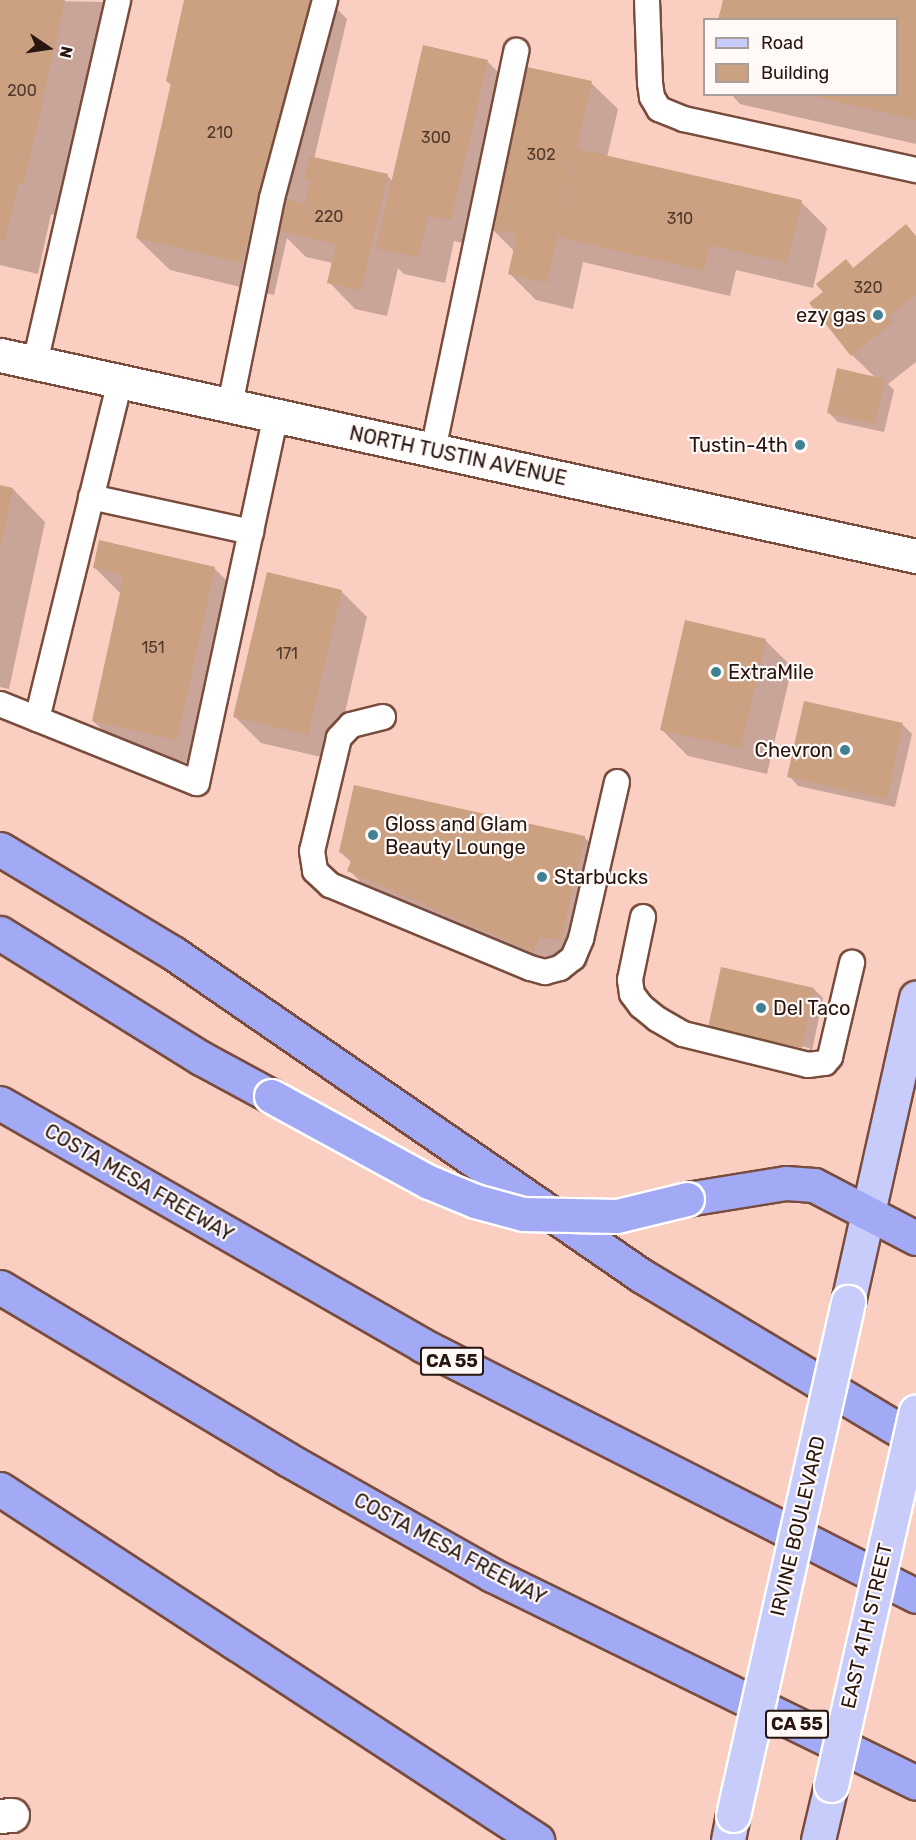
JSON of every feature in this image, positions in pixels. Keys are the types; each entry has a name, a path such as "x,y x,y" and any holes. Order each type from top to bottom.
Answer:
{"highway":[{"path":"0,849 172,953 642,1276 916,1440"},
{"path":"0,933 201,1058"},
{"path":"0,960 201,1058 429,1182 475,1201 523,1214 617,1216 687,1199 786,1183 814,1185 916,1238"},
{"name":"COSTA MESA FREEWAY","path":"0,1103 422,1346 916,1596"},
{"name":"COSTA MESA FREEWAY","path":"0,1287 287,1459 492,1575 916,1783"},
{"path":"0,1310 287,1459"},
{"path":"0,1489 537,1840"}],"main road":[{"name":"NORTH TUSTIN AVENUE","path":"0,355 916,556"},
{"path":"868,1212 916,998"},
{"name":"IRVINE BOULEVARD","path":"731,1827 868,1212"},
{"name":"EAST 4TH STREET","path":"818,1840 916,1412"}],"lane":[{"path":"35,363 118,0"},
{"path":"230,405 272,198 325,0"},
{"path":"647,0 650,83 652,97 659,109 684,119 916,170"},
{"path":"433,450 516,51"},
{"path":"37,719 120,381"},
{"path":"0,704 197,783 276,416"},
{"path":"91,497 251,532"},
{"path":"383,717 351,725 339,738 312,851 315,871 330,885 530,968 545,972 560,968 573,958 581,939 617,782"},
{"path":"643,917 630,980 632,994 641,1006 682,1034 808,1065 825,1063 830,1057 852,963"}],"building":[{"path":"0,0 65,0 24,184 18,183 5,242 0,241"},
{"path":"184,0 312,0 268,185 260,184 242,263 136,238 171,83 166,81"},
{"path":"723,0 916,0 916,120 813,96 898,96 898,18 718,18"},
{"path":"423,45 488,60 451,220 428,216 418,257 376,248"},
{"path":"527,67 592,81 547,283 508,274 517,235 490,229"},
{"path":"578,149 802,200 787,263 710,245 704,271 558,237"},
{"path":"309,156 388,174 361,291 327,283 336,244 278,231 285,199 305,204 310,180 304,179"},
{"path":"906,224 916,236 916,295 889,316 893,322 851,356 809,303 823,292 816,284 846,259 853,268"},
{"path":"837,368 885,379 875,424 827,413"},
{"path":"0,485 13,488 1,545 0,545"},
{"path":"99,540 215,567 177,740 92,721 124,575 93,568"},
{"path":"267,572 342,590 308,735 233,717"},
{"name":"ExtraMile","path":"685,620 766,639 741,748 660,730"},
{"name":"Chevron","path":"804,701 903,723 887,799 787,777"},
{"path":"354,785 585,836 561,940 540,937 533,952 347,871 352,858 339,852"},
{"name":"Del Taco","path":"721,967 814,988 802,1048 708,1028"}],"place":[{"name":"ezy gas","path":"878,315"},
{"name":"Tustin-4th","path":"800,445"},
{"name":"ExtraMile","path":"716,672"},
{"name":"Chevron","path":"845,750"},
{"name":"Gloss and Glam Beauty Lounge","path":"373,835"},
{"name":"Starbucks","path":"542,877"},
{"name":"Del Taco","path":"761,1008"}]}
